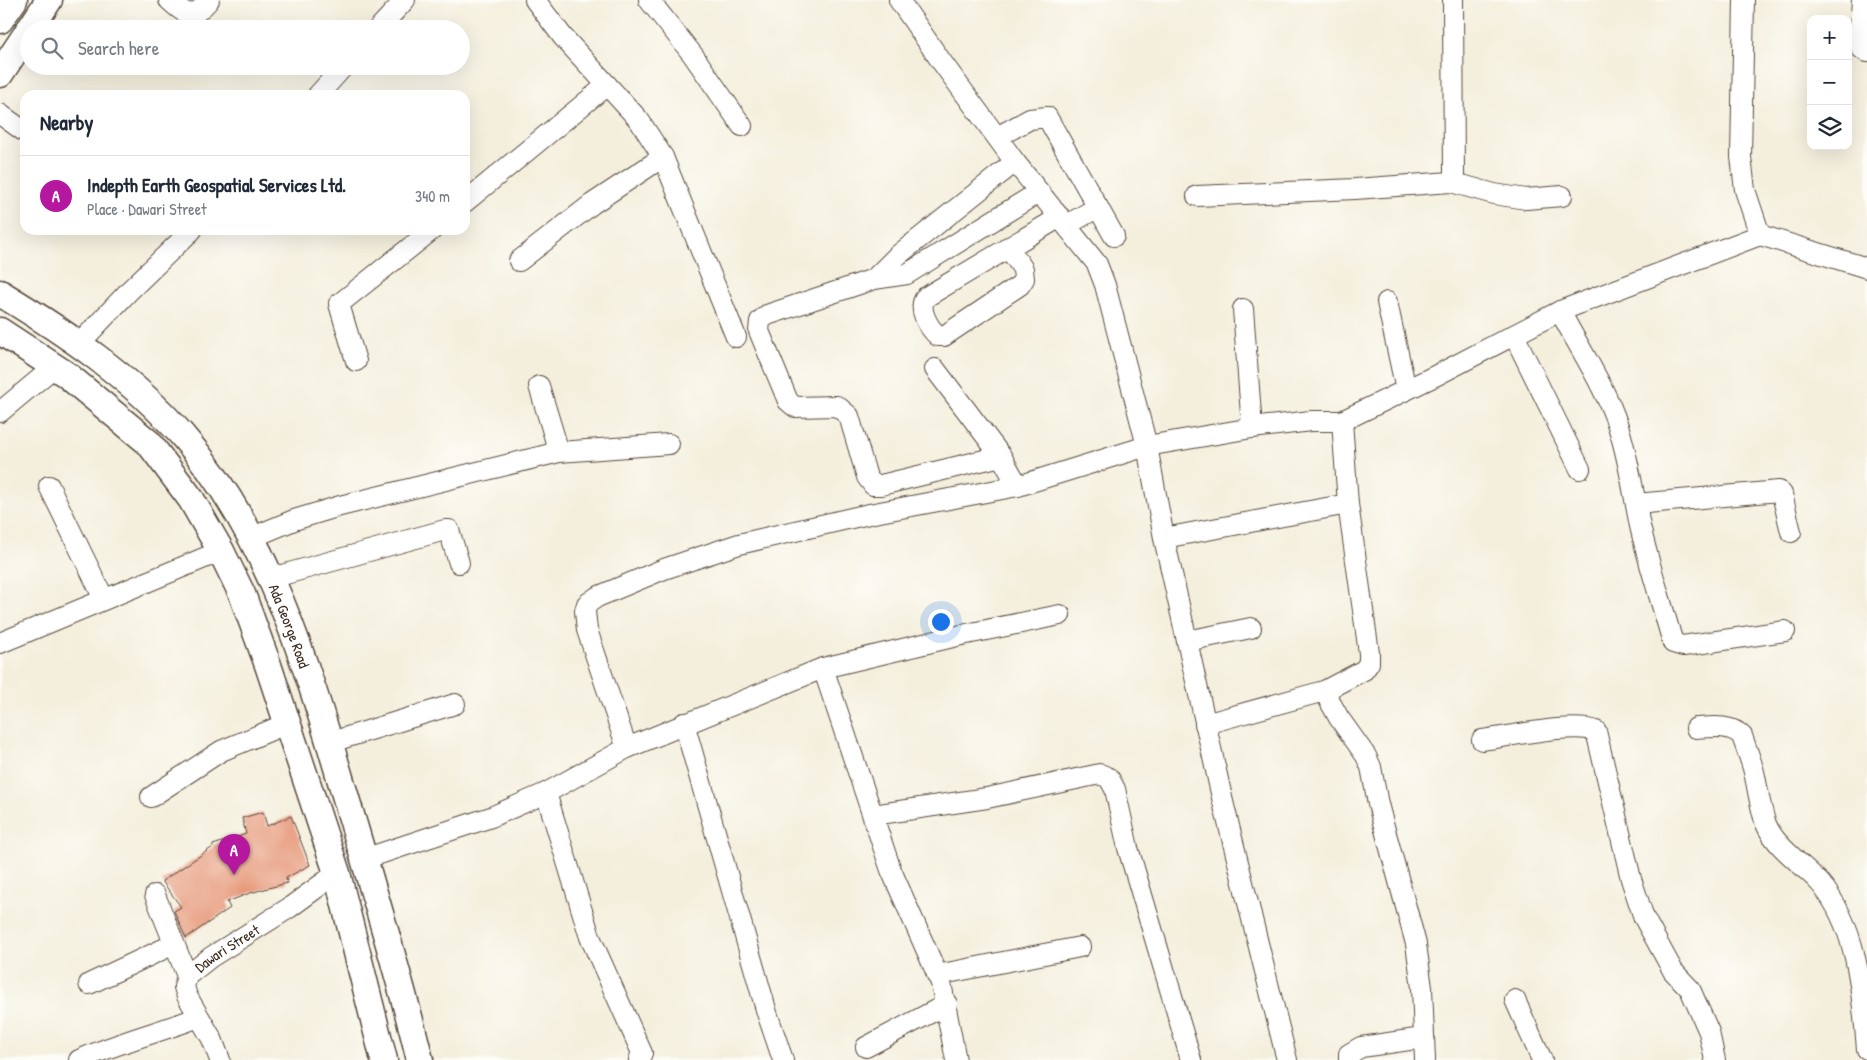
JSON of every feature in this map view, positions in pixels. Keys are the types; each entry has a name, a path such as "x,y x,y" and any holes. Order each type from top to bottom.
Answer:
{"main road":[{"path":"0,20 14,0"},
{"path":"36,20 49,0"},
{"path":"0,74 20,44"},
{"name":"Ada George Road","path":"0,293 80,343 134,387 182,435 221,485 253,537 271,578 328,744 387,935 420,1060"},
{"path":"0,331 54,367 114,412 149,443 190,499 221,551 242,594 288,723 337,873 384,1060"}],"street":[{"path":"168,0 184,13 193,14 200,10 209,0"},
{"path":"386,20 405,0"},
{"path":"535,0 563,37 639,120 663,157 736,337"},
{"path":"649,0 693,55 742,126"},
{"path":"900,0 940,61 1015,162 1097,264 1103,278 1147,446 1164,538 1205,724 1239,873 1256,932 1286,1060"},
{"path":"1451,182 1454,177 1453,0"},
{"path":"1744,0 1741,157 1745,190 1760,235"},
{"path":"1862,0 1859,43 1867,52"},
{"path":"322,90 336,75"},
{"path":"470,198 607,85"},
{"path":"0,114 20,128"},
{"path":"997,137 1030,119 1047,117 1114,236"},
{"path":"519,262 592,204 663,157"},
{"path":"874,279 908,247 1015,162"},
{"path":"1197,196 1355,189 1451,182 1502,195 1526,198 1562,196"},
{"path":"1001,456 881,486 873,485 867,477 849,416 837,406 795,408 788,401 760,331 760,321 767,315 874,279 907,274 1039,192"},
{"path":"975,194 994,220"},
{"path":"1008,248 1023,269 1024,279 1020,285 944,336 938,336 921,308 922,302 926,297 1008,248 1063,221 1098,207"},
{"path":"80,343 130,290 187,235"},
{"path":"356,361 339,304 426,235"},
{"path":"628,748 587,630 585,611 588,604 597,597 664,569 739,544 869,514 1018,486 1147,446 1252,428 1311,421 1342,421 1560,311 1760,235 1867,268"},
{"path":"908,247 920,266"},
{"path":"1387,302 1406,390"},
{"path":"1243,309 1252,428"},
{"path":"1560,311 1611,406 1631,470 1636,504 1650,563 1673,643 1683,646 1785,631"},
{"path":"1514,335 1580,469"},
{"path":"0,412 54,367"},
{"path":"935,369 1001,456 1018,486"},
{"path":"539,386 559,452"},
{"path":"1205,724 1324,691 1364,670 1369,663 1348,504 1342,421"},
{"path":"253,537 294,520 340,506 559,452 670,444"},
{"path":"49,486 104,599"},
{"path":"1636,504 1779,491 1782,494 1791,532"},
{"path":"1164,538 1348,504"},
{"path":"271,578 445,530 449,530 459,563"},
{"path":"0,643 221,551"},
{"path":"364,859 491,817 546,793 628,748 823,668 1060,614"},
{"path":"1187,641 1251,628"},
{"path":"823,668 891,870 937,975 947,1004 956,1060"},
{"path":"1324,691 1339,718 1366,756 1371,767 1378,804 1416,944 1422,988 1425,1060"},
{"path":"328,744 455,704"},
{"path":"151,797 221,752 288,723"},
{"path":"684,724 767,1013 783,1060"},
{"path":"1696,728 1719,726 1739,732 1742,736 1754,769 1766,825 1795,860 1820,883 1860,947 1862,1002 1867,1049"},
{"path":"1482,740 1569,729 1584,728 1596,731 1631,879 1644,918 1673,971 1690,989 1709,1032 1715,1060"},
{"path":"873,815 987,798 1100,774 1109,778 1115,789 1128,848 1191,1060"},
{"path":"546,793 590,937 635,1034 642,1054 639,1060"},
{"name":"Dawari Street","path":"220,1060 212,1039 184,987 187,976 211,958 289,908 337,873"},
{"path":"156,895 187,976"},
{"path":"89,984 174,944"},
{"path":"937,975 1080,947"},
{"path":"1515,1000 1542,1060"},
{"path":"866,1047 947,1004"},
{"path":"79,1060 110,1054 199,1017"},
{"path":"1349,1060 1348,1054 1361,1047 1423,1038"}],"building":[{"path":"263,812 267,826 291,816 310,865 286,878 287,883 250,893 227,902 230,908 186,938 174,911 181,907 162,881 213,847 213,845 246,834 242,818"}],"place":[{"name":"Indepth Earth Geospatial Services Ltd.","path":"234,875"}]}
